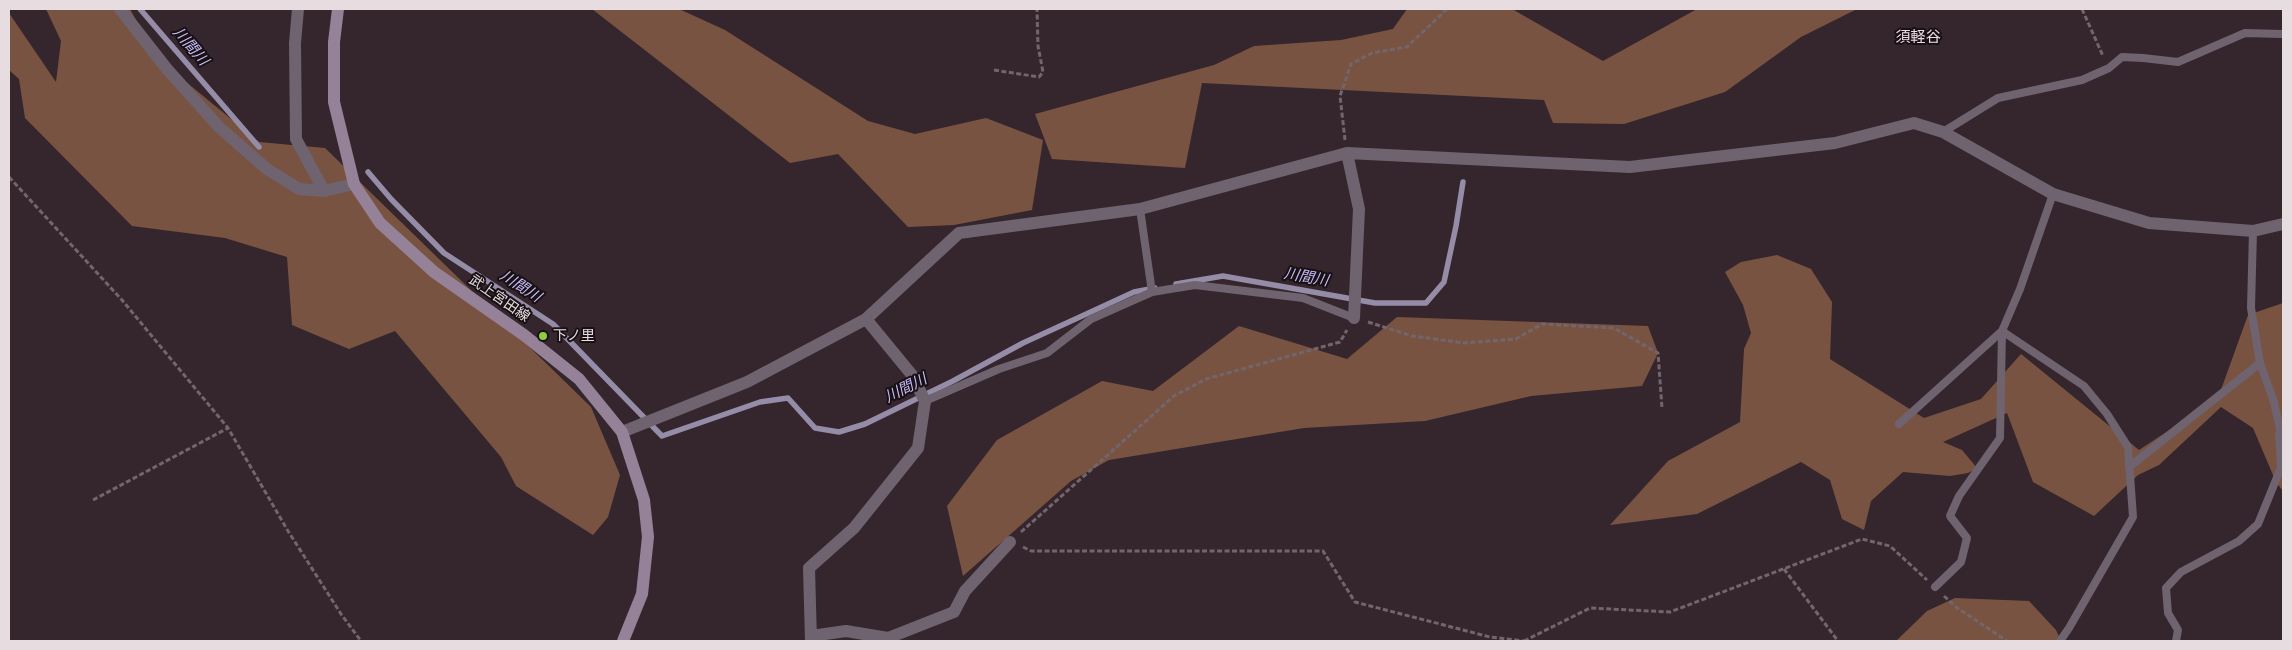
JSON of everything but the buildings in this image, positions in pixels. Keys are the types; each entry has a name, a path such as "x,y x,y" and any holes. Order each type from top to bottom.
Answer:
{"main road":[{"name":"武上宮田線","path":"338,9 334,42 334,102 354,184 380,223 434,272 524,335 579,379 622,432 644,500 648,537 642,594 623,641"}],"street":[{"path":"120,9 167,69 219,127 267,169 299,189 324,191 354,184"},
{"path":"298,9 295,43 296,139 324,191"},
{"path":"622,432 748,382 866,319 959,233 1140,209 1347,153 1630,167 1835,143 1914,123 1943,132 2052,194 2149,222 2253,232 2283,224"},
{"path":"1347,153 1359,209 1354,318"},
{"path":"866,319 912,375 926,401 918,448 854,528 809,568 811,638 846,630 888,638 954,612 965,591 1010,542"},
{"path":"2282,432 2282,466"}],"lane":[{"path":"1943,132 1998,98 2082,80 2109,68 2122,58 2178,62 2246,33 2283,34"},
{"path":"1935,587 1961,562 1967,538 1950,516 1956,502 2000,438 2002,331 2020,290 2052,194"},
{"path":"1140,209 1152,292"},
{"path":"2253,232 2251,308 2260,363 2282,432"},
{"path":"926,401 999,369 1047,353 1091,318 1152,292 1195,286 1303,298 1354,318"},
{"path":"1899,424 2002,331"},
{"path":"2002,331 2084,386 2107,414 2128,447 2133,517 2060,641"},
{"path":"2129,467 2260,363"},
{"path":"2176,641 2178,630 2168,613 2166,588 2181,572 2239,541 2258,524 2282,466"}],"path":[{"path":"994,70 1039,77 1043,72 1038,46 1037,9"},
{"path":"1347,153 1340,96 1351,64 1372,53 1407,47 1448,9"},
{"path":"2082,9 2109,68"},
{"path":"9,177 122,300 228,428 288,531 341,614 361,641"},
{"path":"1662,408 1658,353 1614,328 1542,324 1516,339 1464,343 1412,336 1354,318 1340,342 1206,379 1174,396 1010,542 1031,551 1323,551 1355,602 1490,637 1524,641 1590,608 1670,612 1862,539 1890,546 1956,607 2007,641"},
{"path":"93,500 228,428"},
{"path":"1784,569 1838,641"}],"shaded area":[{"path":"46,9 130,9 157,58 259,142 325,148 591,407 620,475 608,517 593,535 516,486 501,457 395,331 349,349 292,325 287,257 225,238 132,226 25,118 19,79 9,70 9,13 56,82 61,41"},
{"path":"592,9 679,9 725,30 868,121 915,134 986,118 1043,140 1032,210 954,225 908,227 838,154 790,163"},
{"path":"1407,9 1512,9 1603,61 1697,9 1857,9 1801,37 1725,92 1624,124 1553,123 1544,100 1202,83 1185,168 1052,159 1035,114 1214,65 1254,46 1341,40 1393,29"},
{"path":"1777,255 1811,269 1832,302 1830,359 1924,418 1981,399 2021,354 2139,450 2218,398 2248,315 2283,303 2283,491 2276,482 2253,428 2221,407 2159,465 2138,475 2094,516 2033,482 2007,413 1943,442 1962,450 1977,468 1968,473 1950,476 1903,472 1871,501 1864,530 1842,519 1830,480 1801,462 1697,514 1610,525 1668,461 1740,422 1744,349 1751,333 1743,305 1725,272 1741,262"},
{"path":"1397,317 1648,326 1658,353 1642,386 1531,396 1425,421 1304,428 1109,460 1071,481 963,576 947,506 997,440 1102,381 1153,391 1239,326 1347,359"},
{"path":"1955,598 2029,601 2056,630 2061,641 1896,641 1927,611"}],"waterway":[{"name":"川間川","path":"140,9 259,147"},
{"name":"川間川","path":"368,172 391,199 444,253 553,324 662,436 760,402 788,398 815,428 839,432 865,424 953,381 1023,343 1134,292 1155,288"},
{"name":"川間川","path":"1176,284 1223,276 1375,303 1426,303 1444,282 1463,182"}],"place":[{"name":"下ノ里","path":"543,336"}],"district":[{"name":"須軽谷","path":"1918,38"}]}
